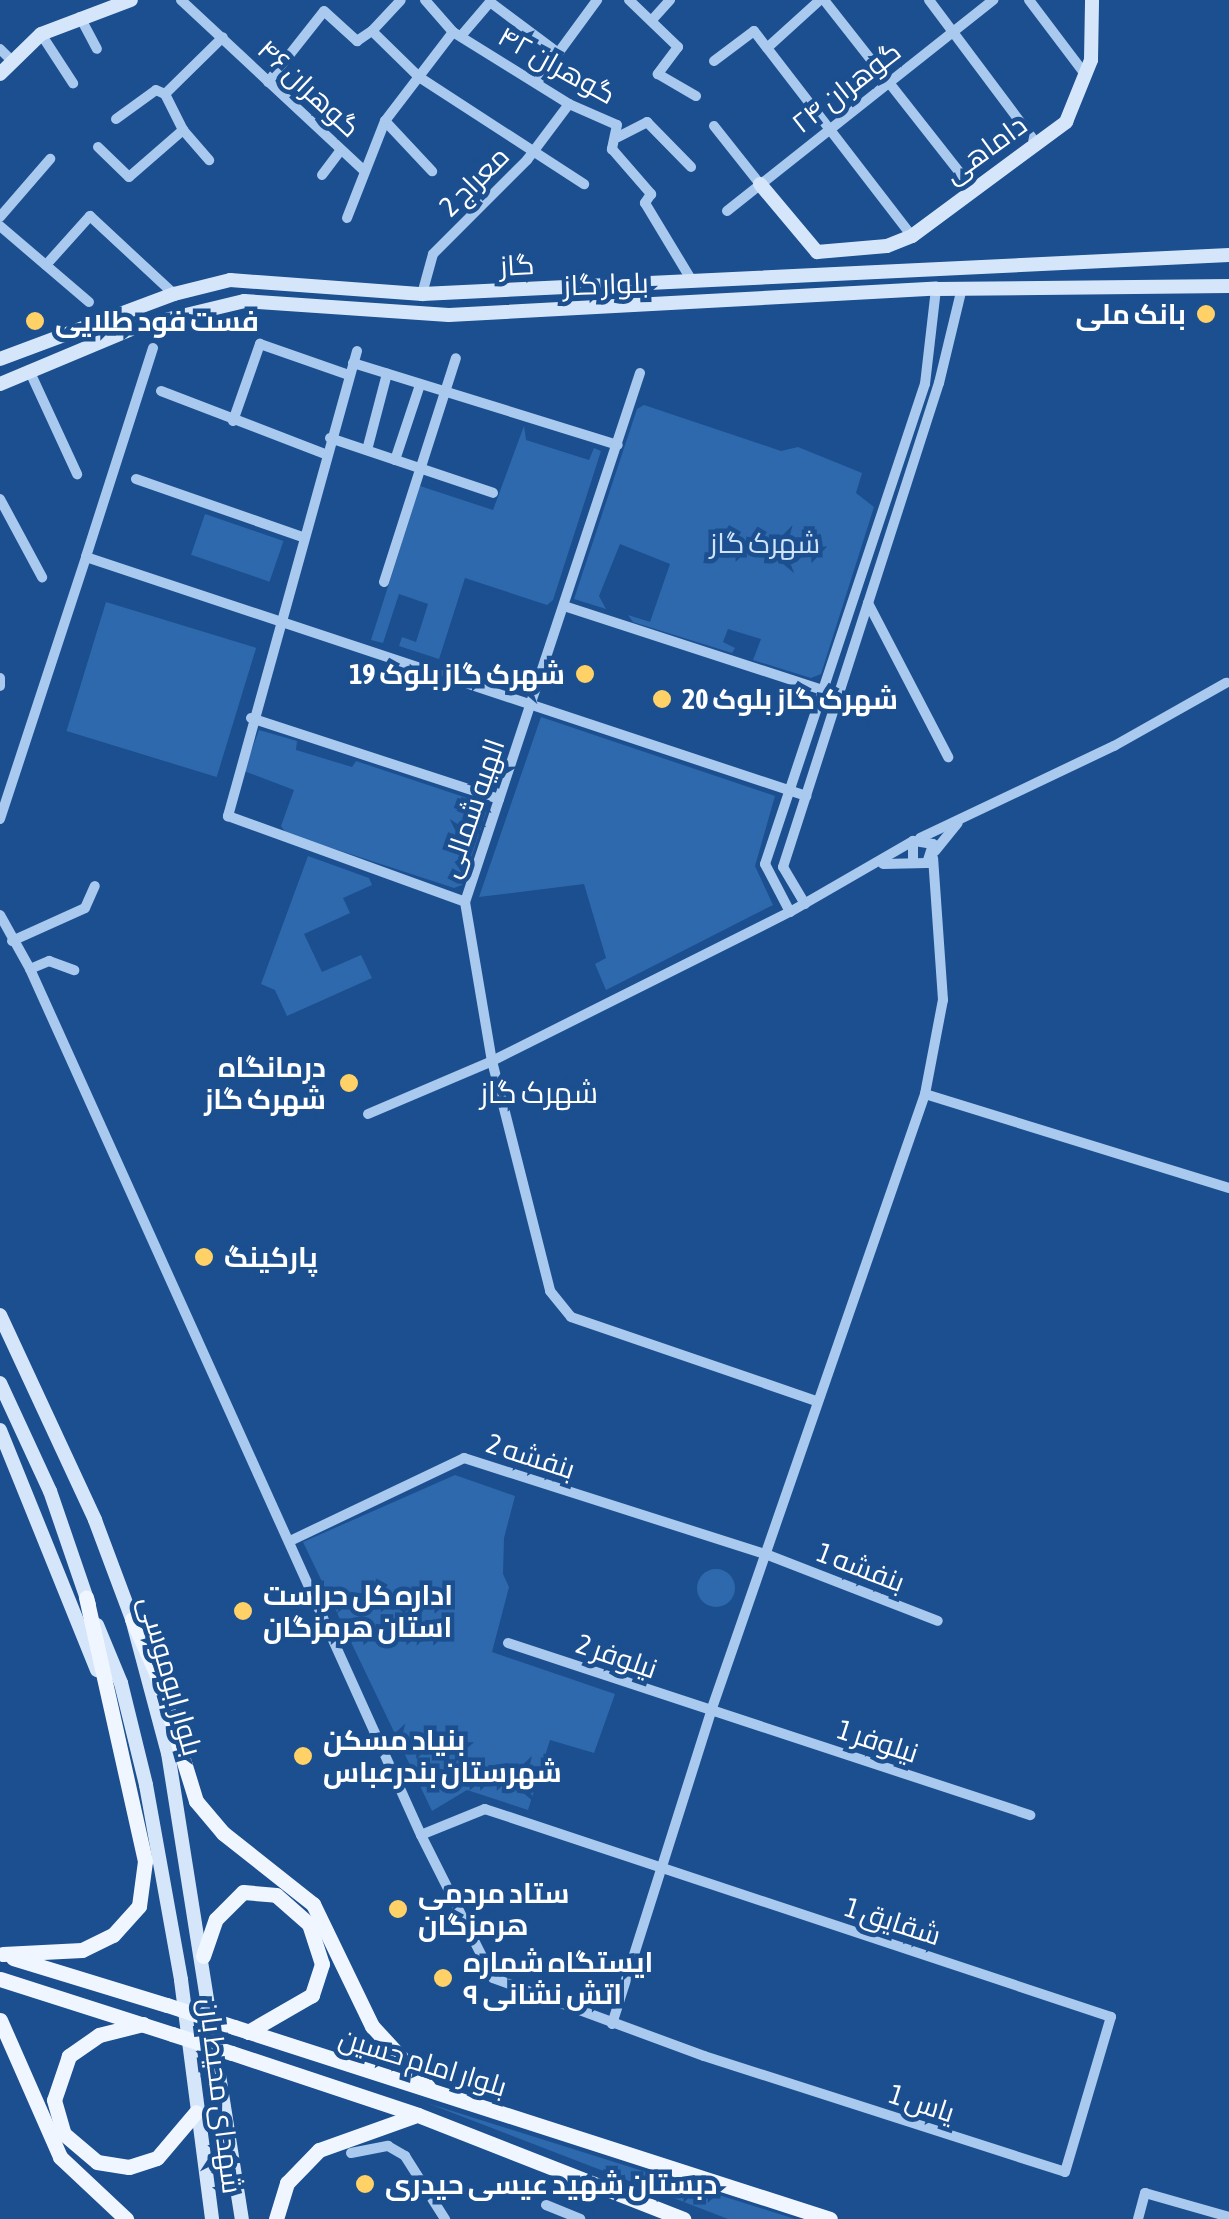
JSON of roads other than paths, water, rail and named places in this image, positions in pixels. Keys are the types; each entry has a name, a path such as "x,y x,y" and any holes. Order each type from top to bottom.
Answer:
{"main road":[{"path":"0,74 41,34 80,17 98,4 131,0"},
{"name":"داماهی","path":"760,184 818,252 887,246 912,236 1066,122 1085,74 1092,0"},
{"name":"گاز","path":"1,355 174,294 230,280 422,294 1227,254"},
{"path":"1201,255 1220,271 1210,283"},
{"path":"692,281 693,306"},
{"name":"بلوار گاز","path":"0,384 136,327 244,301 449,315 693,306 962,288 1210,283 1229,289"},
{"name":"بلوار ابوموسی","path":"0,1314 95,1520 132,1619 168,1753 219,2073"},
{"name":"بلوار ابوموسی","path":"0,1384 30,1446 129,1717 181,1980"},
{"path":"0,1417 30,1446"},
{"path":"0,1430 110,1701"},
{"path":"1,1954 82,1950 113,1935 139,1906 145,1861 86,1598"},
{"path":"132,1619 156,1674 196,1802 223,1834 312,1904 372,2026 435,2093"},
{"path":"203,1956 216,1919 243,1892 276,1895 309,1924 322,1964 312,1995 241,2030"},
{"name":"بلوار امام حسین","path":"1,1954 830,2219"},
{"name":"بلوار امام حسین","path":"0,1979 418,2115 682,2219"},
{"name":"شهدای محیط بان","path":"181,1980 212,2219"},
{"path":"0,2020 60,2157 126,2219"},
{"path":"143,2024 99,2035 70,2056 54,2100 64,2134 98,2162 143,2164 170,2147 196,2112"},
{"name":"شهدای محیط بان","path":"219,2073 242,2219"},
{"path":"276,2219 287,2183 319,2150 366,2128 418,2115"}],"street":[{"name":"گوهران ۴۶","path":"181,0 362,169"},
{"path":"268,82 324,11 356,41 372,31 401,0"},
{"name":"گوهران ۴۲","path":"425,0 457,34 569,104 612,120 617,138 612,150 651,194 645,204 692,281"},
{"path":"537,82 597,0"},
{"path":"629,0 678,47 658,74 696,96"},
{"path":"652,20 670,0"},
{"path":"768,48 822,0 972,188"},
{"path":"929,0 1036,143"},
{"name":"گوهران ۲۴","path":"727,210 993,0"},
{"path":"1029,0 1085,74"},
{"name":"گوهران ۴۶","path":"346,218 362,169 385,121 419,76 489,1"},
{"path":"489,1 557,52"},
{"path":"80,17 96,48"},
{"path":"372,31 419,76 536,148 584,184"},
{"path":"714,60 752,31 912,236"},
{"path":"41,34 73,83"},
{"path":"165,94 223,37"},
{"path":"0,49 12,60"},
{"path":"116,119 156,90 165,94 182,130 209,160"},
{"name":"معراج 2","path":"422,294 433,254 536,148 569,104"},
{"path":"385,121 432,170"},
{"path":"617,138 647,122 691,167"},
{"path":"714,126 760,184"},
{"path":"98,147 129,177 182,130"},
{"path":"322,175 341,150"},
{"path":"0,217 50,159"},
{"path":"46,266 90,216 174,294"},
{"path":"0,226 89,302"},
{"path":"805,904 783,867 939,383 962,288"},
{"path":"790,912 765,864 925,384 936,289"},
{"path":"233,420 260,344 351,369 386,374 618,445"},
{"path":"0,819 153,348"},
{"path":"357,350 300,536 228,816 464,902"},
{"path":"384,582 456,358"},
{"path":"30,370 77,474"},
{"name":"الهیه شمالی","path":"640,373 464,902 492,1061 550,1290 571,1317 816,1401"},
{"path":"367,450 386,374"},
{"path":"395,460 420,385"},
{"path":"161,392 325,454"},
{"path":"330,438 493,493"},
{"path":"900,458 914,463"},
{"path":"136,479 300,536"},
{"path":"0,499 42,577"},
{"path":"86,557 806,796"},
{"path":"868,603 948,757"},
{"path":"564,606 822,690"},
{"path":"368,1114 492,1061 790,912 917,840 1226,684"},
{"path":"251,718 499,799"},
{"path":"877,864 917,863 934,855 959,822"},
{"path":"0,915 30,969 421,1835 494,1978 612,2024 711,1711 925,1094 943,1000 934,855 917,840"},
{"path":"917,840 917,863 937,897"},
{"path":"12,941 85,908 95,886"},
{"path":"30,969 49,961 74,970"},
{"path":"925,1094 1229,1188"},
{"name":"بنفشه 2","path":"290,1541 464,1458 768,1555"},
{"name":"بنفشه 1","path":"768,1555 938,1621"},
{"name":"نیلوفر 2","path":"508,1642 711,1711"},
{"name":"نیلوفر 1","path":"711,1711 1030,1815"},
{"name":"شقایق 1","path":"421,1835 485,1809 1112,2017"},
{"name":"یاس 1","path":"612,2024 1065,2172 1112,2017"},
{"path":"351,2153 388,2146 405,2156 445,2219"},
{"path":"1138,2219 1145,2193 1229,2217"},
{"path":"546,2205 580,2219"}],"place":[{"name":"بانک ملی","path":"1206,314"},
{"name":"فست فود طلایی","path":"35,321"},
{"name":"شهرک گاز بلوک 19","path":"585,674"},
{"name":"شهرک گاز بلوک 20","path":"662,699"},
{"name":"درمانگاه شهرک گاز","path":"349,1083"},
{"name":"پارکینگ","path":"204,1257"},
{"name":"اداره کل حراست استان هرمزگان","path":"243,1611"},
{"name":"بنیاد مسکن شهرستان بندرعباس","path":"303,1756"},
{"name":"ستاد مردمی هرمزگان","path":"398,1909"},
{"name":"ایستگاه شماره ۹ اتش نشانی","path":"443,1978"},
{"name":"دبستان شهید عیسی حیدری","path":"365,2184"}],"district":[{"name":"شهرک گاز","path":"539,1092"}]}
